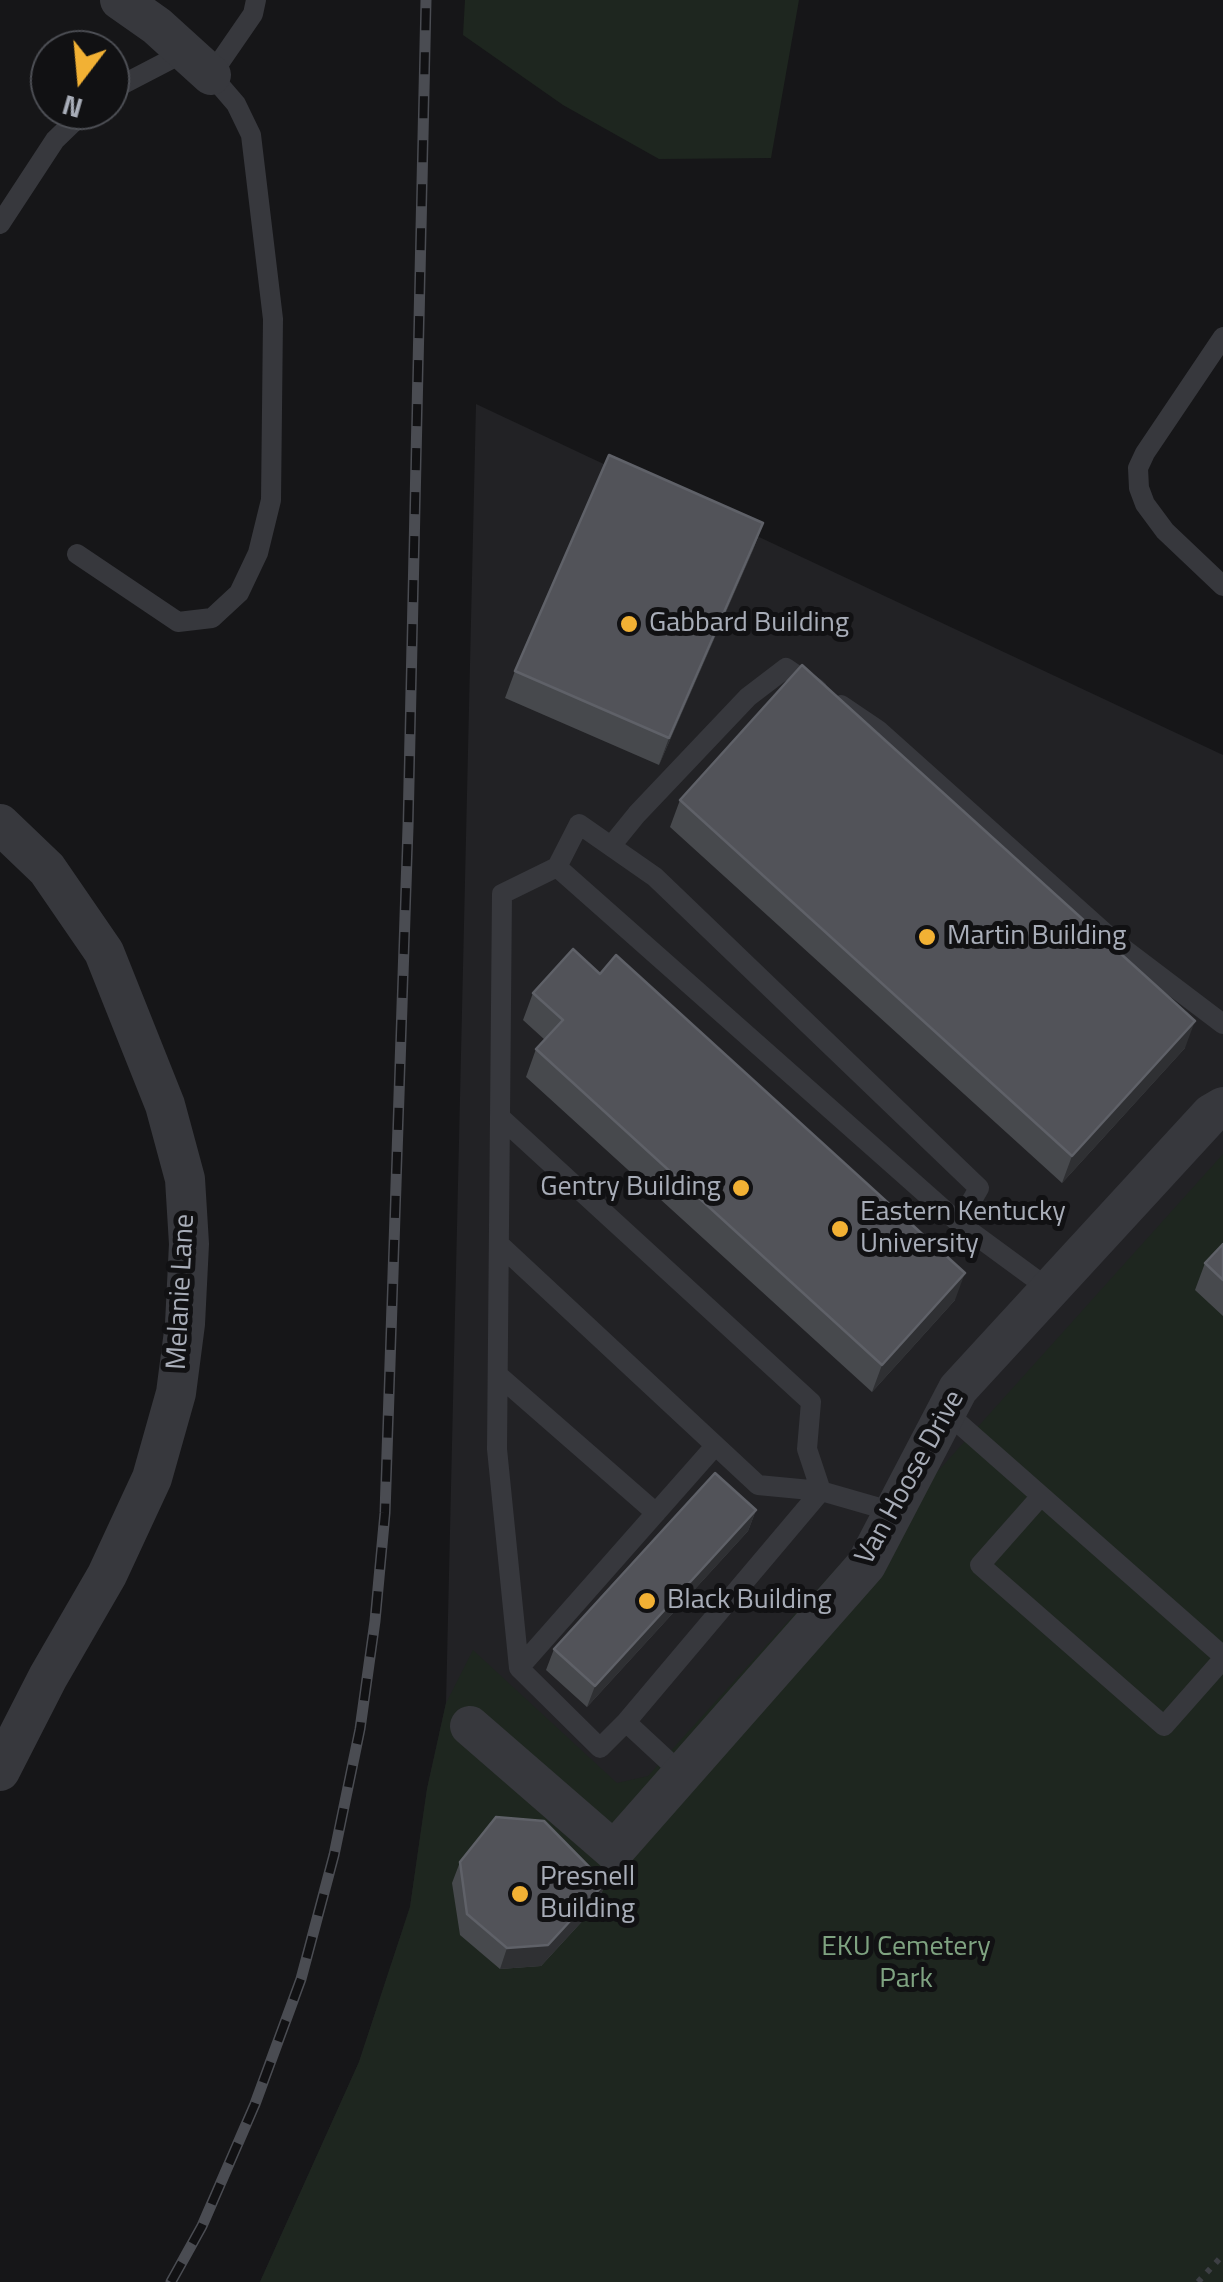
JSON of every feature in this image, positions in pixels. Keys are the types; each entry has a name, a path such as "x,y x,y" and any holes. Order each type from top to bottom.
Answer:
{"street":[{"path":"120,0 199,62"},
{"name":"Melanie Lane","path":"0,824 47,869 104,952 165,1106 184,1178 189,1244 176,1394 152,1478 107,1575 0,1770"},
{"name":"Van Hoose Drive","path":"470,1726 614,1851 866,1565 958,1389 1211,1114 1223,1107"}],"lane":[{"path":"130,84 199,62 253,14 256,0"},
{"path":"77,554 178,622 212,618 239,592 258,553 271,500 273,319 251,135 236,104 199,62"},
{"path":"0,224 65,130"},
{"path":"1223,337 1138,468 1144,504 1165,531 1223,586"},
{"path":"611,846 748,697 786,668 878,730 1116,943 1223,1024"},
{"path":"821,1491 600,1748 520,1668 497,1449 502,894 557,867 580,824 655,877 979,1188 959,1223"},
{"path":"557,867 959,1223 1049,1289"},
{"path":"500,1117 811,1402 807,1448 821,1491"},
{"path":"499,1244 758,1485 821,1491 894,1512"},
{"path":"498,1374 656,1514"},
{"path":"946,1412 1041,1496 1223,1658 1164,1726 980,1565 1041,1496"},
{"path":"520,1668 716,1446"},
{"path":"626,1722 681,1773"}],"path":[{"path":"1198,2282 1223,2255"}],"shaded area":[{"name":"Eastern Kentucky University","path":"476,404 1223,755 1223,2282 260,2282 359,2062 410,1907 427,1789 446,1703"}],"green space":[{"path":"465,0 799,0 771,158 659,159 563,105 463,35"},
{"name":"EKU Cemetery Park","path":"1223,1154 1223,2282 260,2282 359,2062 410,1907 427,1789 446,1703 473,1650 617,1783 648,1776 842,1562 939,1470"}],"building":[{"name":"Gabbard Building","path":"609,455 763,523 669,738 515,671"},
{"name":"Martin Building","path":"802,665 1195,1021 1072,1156 680,800"},
{"name":"Gentry Building","path":"573,949 600,974 616,955 965,1273 882,1365 536,1049 563,1020 533,993"},
{"path":"1223,1244 1223,1280 1205,1263"},
{"name":"Black Building","path":"715,1473 756,1510 595,1686 554,1649"},
{"name":"Presnell Building","path":"496,1817 544,1821 605,1883 548,1945 507,1948 467,1914 460,1862"}],"railway":[{"path":"171,2282 202,2226 255,2104 301,1979 334,1855 360,1729 375,1621 385,1513 408,827 426,0"}],"place":[{"name":"Gabbard Building","path":"629,624"},
{"name":"Martin Building","path":"927,937"},
{"name":"Gentry Building","path":"741,1188"},
{"name":"Eastern Kentucky University","path":"840,1229"},
{"name":"Black Building","path":"647,1601"},
{"name":"Presnell Building","path":"520,1894"}]}
